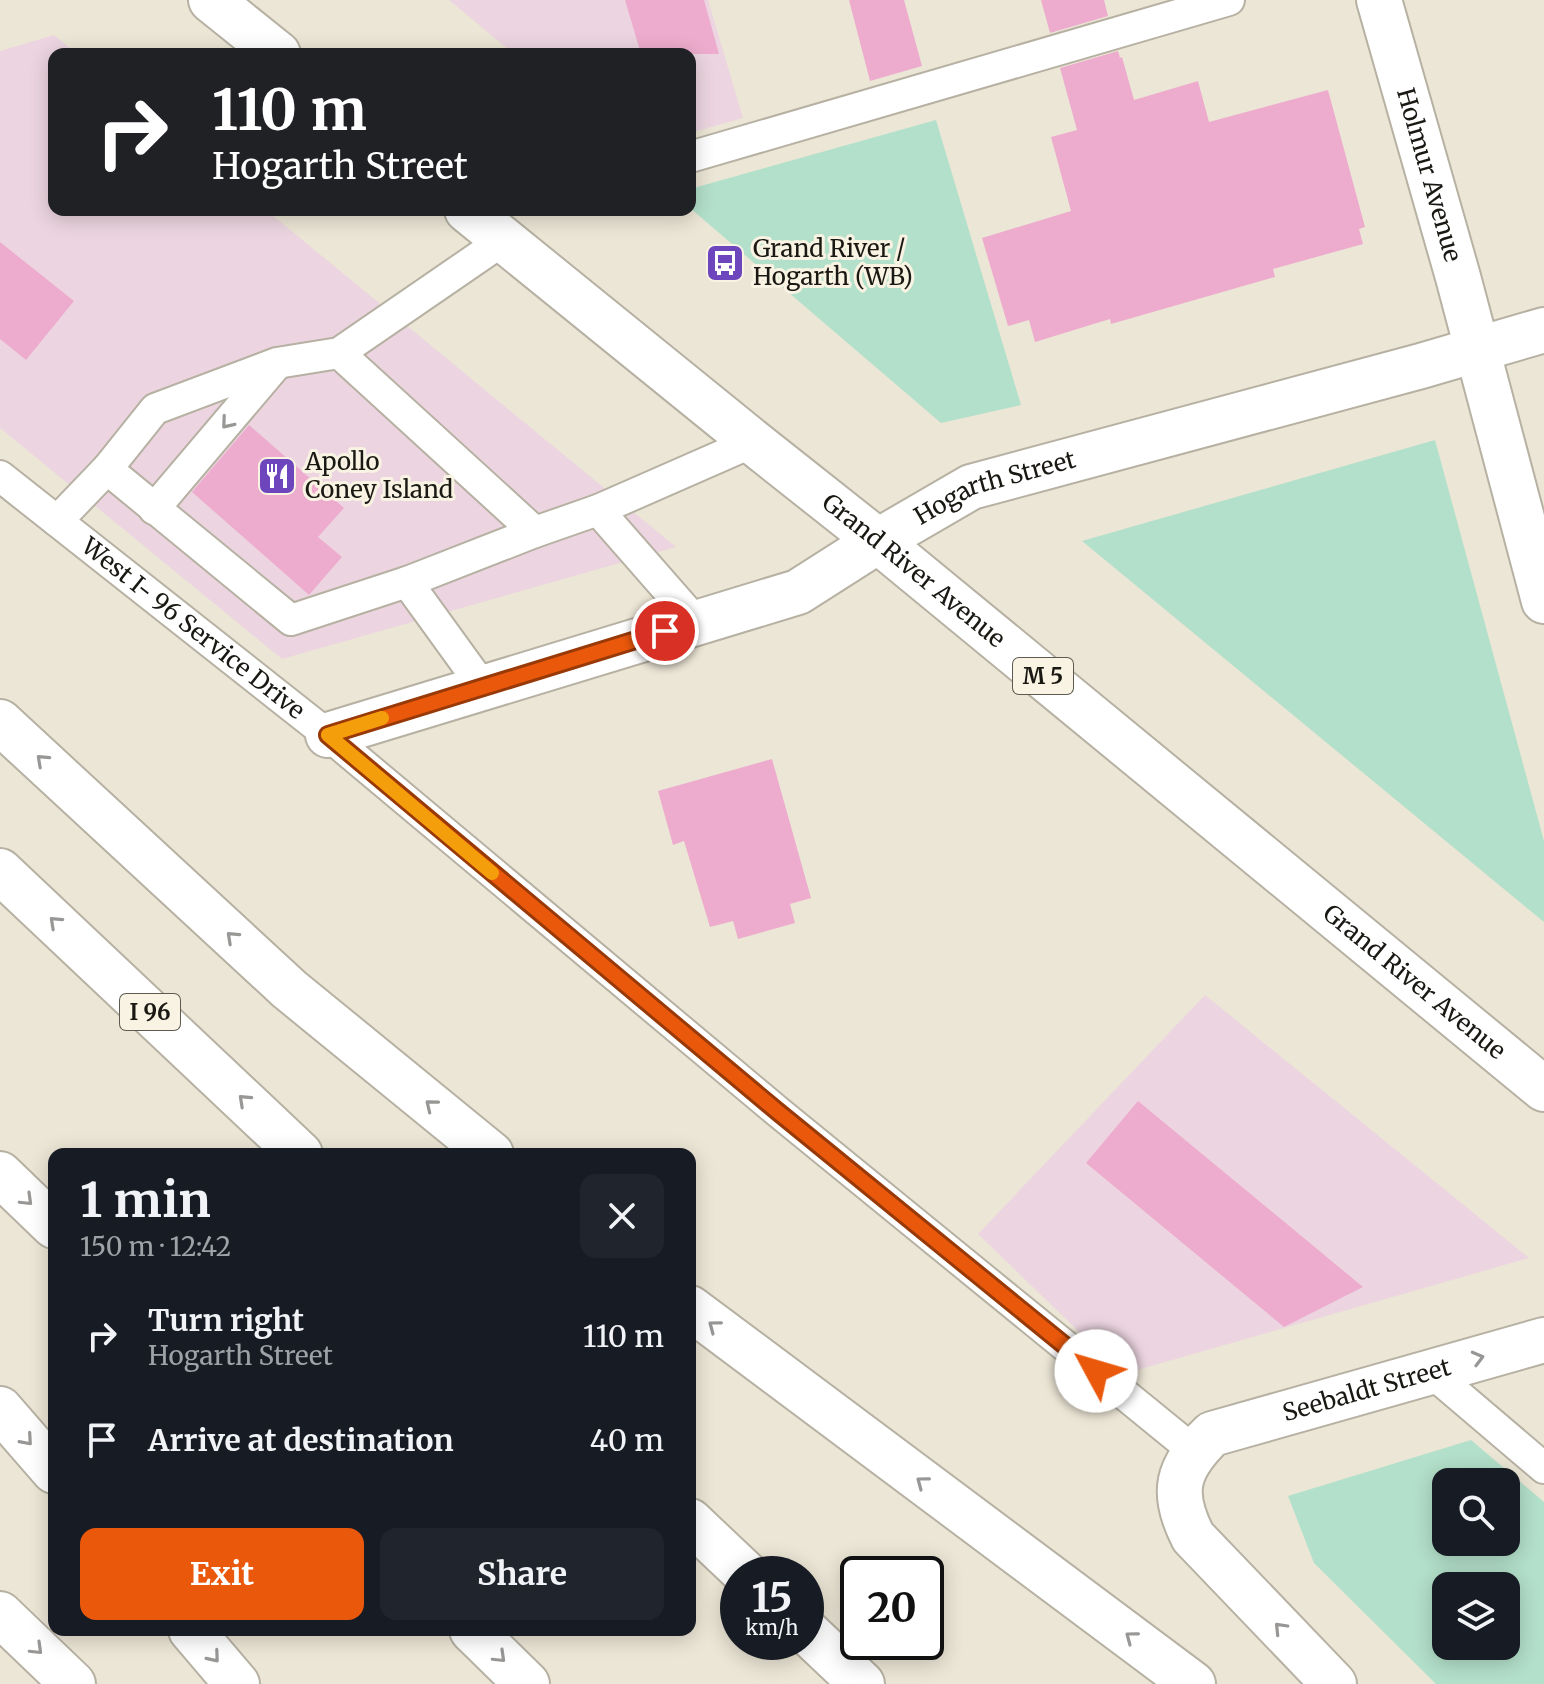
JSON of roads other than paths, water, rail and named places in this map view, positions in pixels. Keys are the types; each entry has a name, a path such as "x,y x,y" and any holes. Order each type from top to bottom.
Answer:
{"main road":[{"path":"211,0 271,48"},
{"name":"Holmur Avenue","path":"1379,0 1544,601"},
{"name":"Grand River Avenue","path":"486,219 753,442 878,541 1544,1089"},
{"name":"Hogarth Street","path":"328,735 798,592 971,487 1477,351 1544,330"},
{"path":"0,722 289,989 484,1148"},
{"name":"I 96","path":"0,871 294,1148"},
{"path":"0,1174 48,1220"},
{"path":"696,1312 1193,1684"},
{"name":"Seebaldt Street","path":"1194,1451 1212,1434 1544,1340"},
{"path":"0,1409 48,1464"},
{"path":"1194,1451 1182,1475 1179,1496 1183,1518 1193,1537 1334,1684"},
{"path":"696,1527 727,1556"},
{"path":"0,1614 73,1684"},
{"path":"196,1636 237,1684"},
{"path":"478,1636 527,1684"},
{"path":"824,1648 862,1684"}],"lane":[{"path":"696,155 1229,0"},
{"path":"57,521 107,469 155,409 277,363 339,353 486,219"},
{"path":"339,353 535,532"},
{"path":"154,509 277,363"},
{"path":"107,469 291,620 407,582 598,510 753,442"},
{"name":"West I- 96 Service Drive","path":"0,476 328,735 765,1102 1194,1451"},
{"path":"598,510 696,622"},
{"path":"407,582 483,687"},
{"path":"1430,1371 1544,1468"}],"place":[{"name":"Grand River / Hogarth (WB)","path":"725,263"},
{"name":"Apollo Coney Island","path":"277,476"}]}
